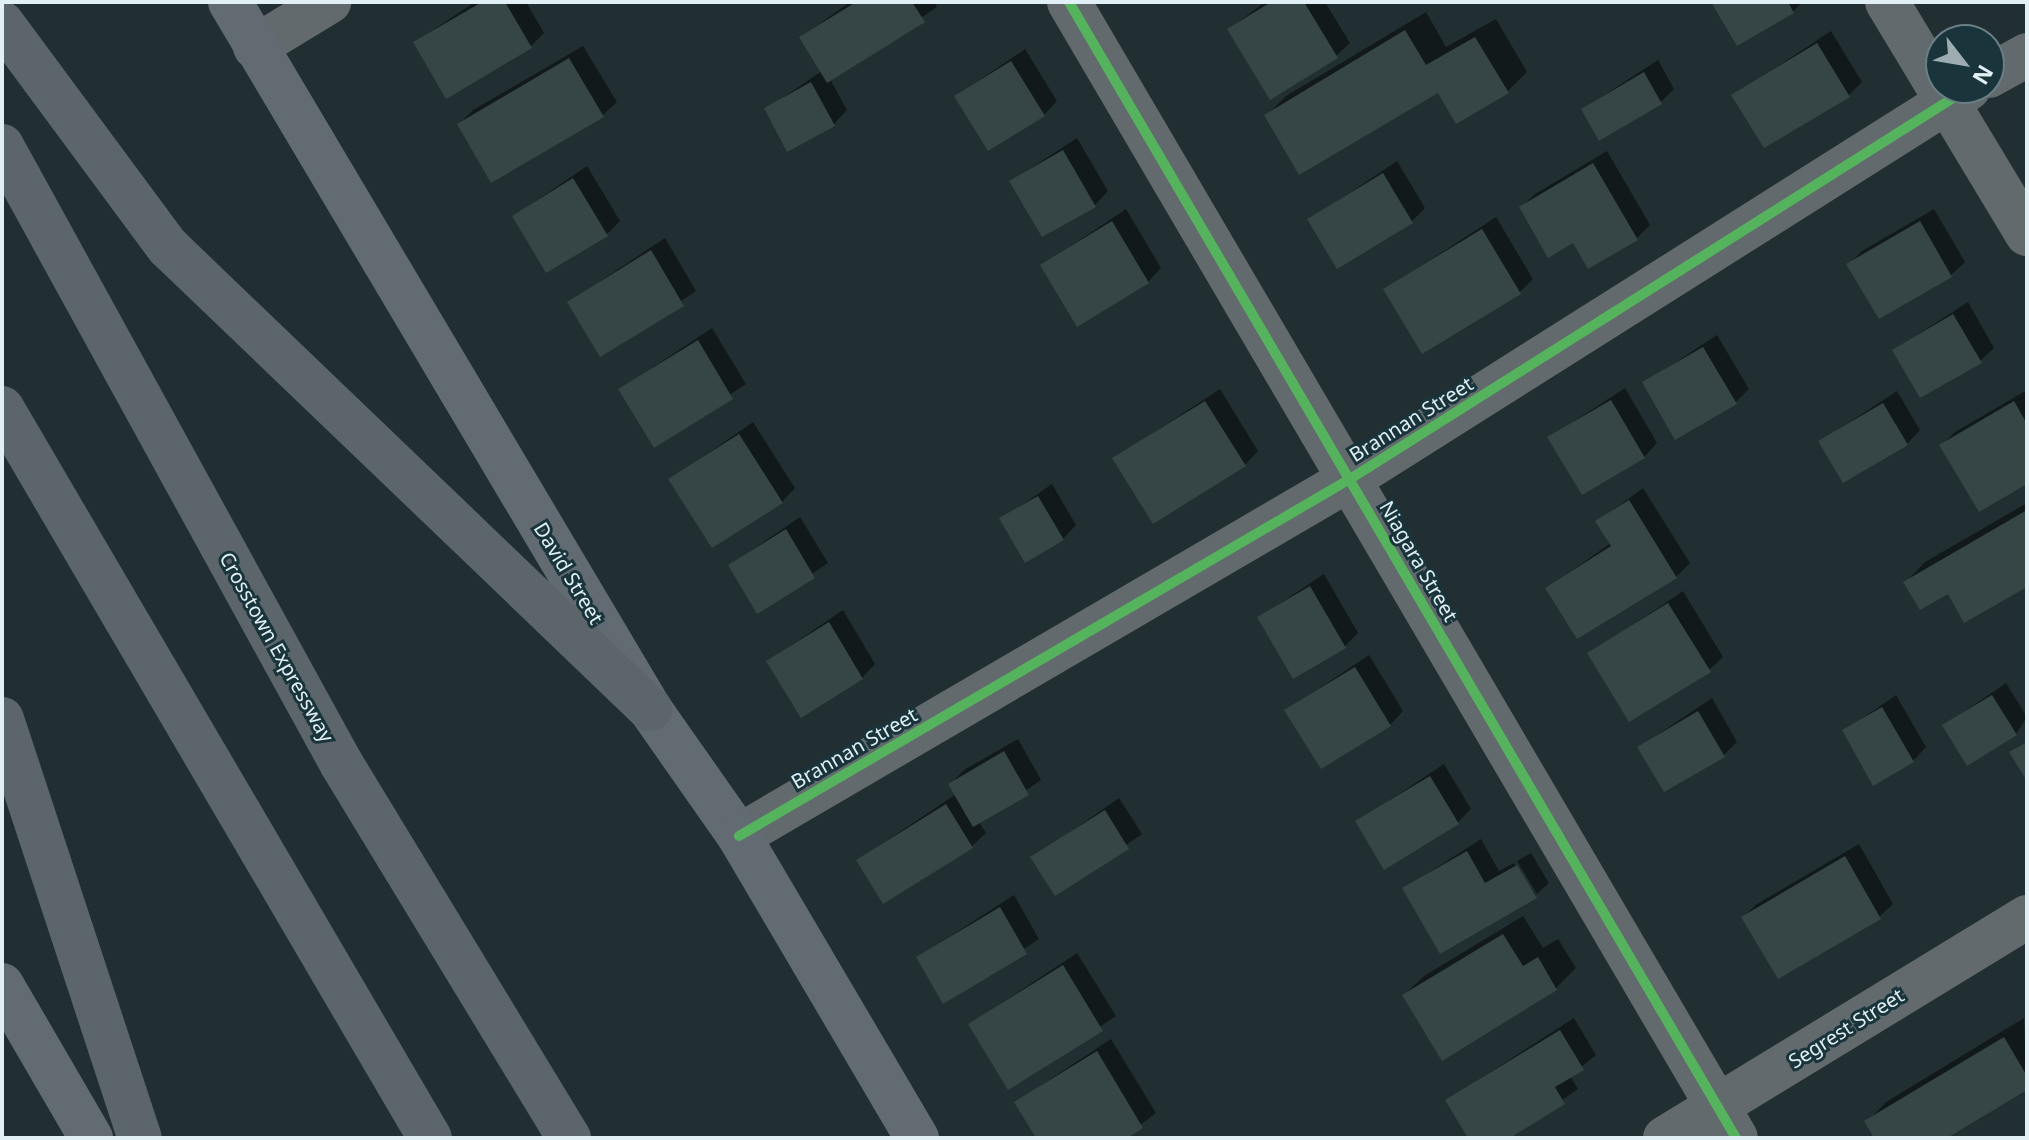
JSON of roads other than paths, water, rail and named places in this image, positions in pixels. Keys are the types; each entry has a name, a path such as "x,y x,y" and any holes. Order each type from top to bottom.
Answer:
{"highway":[{"path":"2,23 168,247 650,709"},
{"name":"Crosstown Expressway","path":"2,146 341,763 569,1138"},
{"path":"2,408 430,1138"},
{"path":"2,719 140,1138"}],"main road":[{"name":"David Street","path":"230,2 650,709 739,836 917,1138"},
{"path":"2,985 91,1138"}],"street":[{"path":"255,47 329,2"},
{"name":"Niagara Street","path":"1069,2 1728,1122"},
{"path":"1887,2 1925,53"},
{"path":"2005,67 2027,55"},
{"name":"Brannan Street","path":"739,836 1350,479 1942,104"},
{"path":"1961,104 2027,234"},
{"name":"Segrest Street","path":"1665,1138 1728,1122 2027,917"}]}
